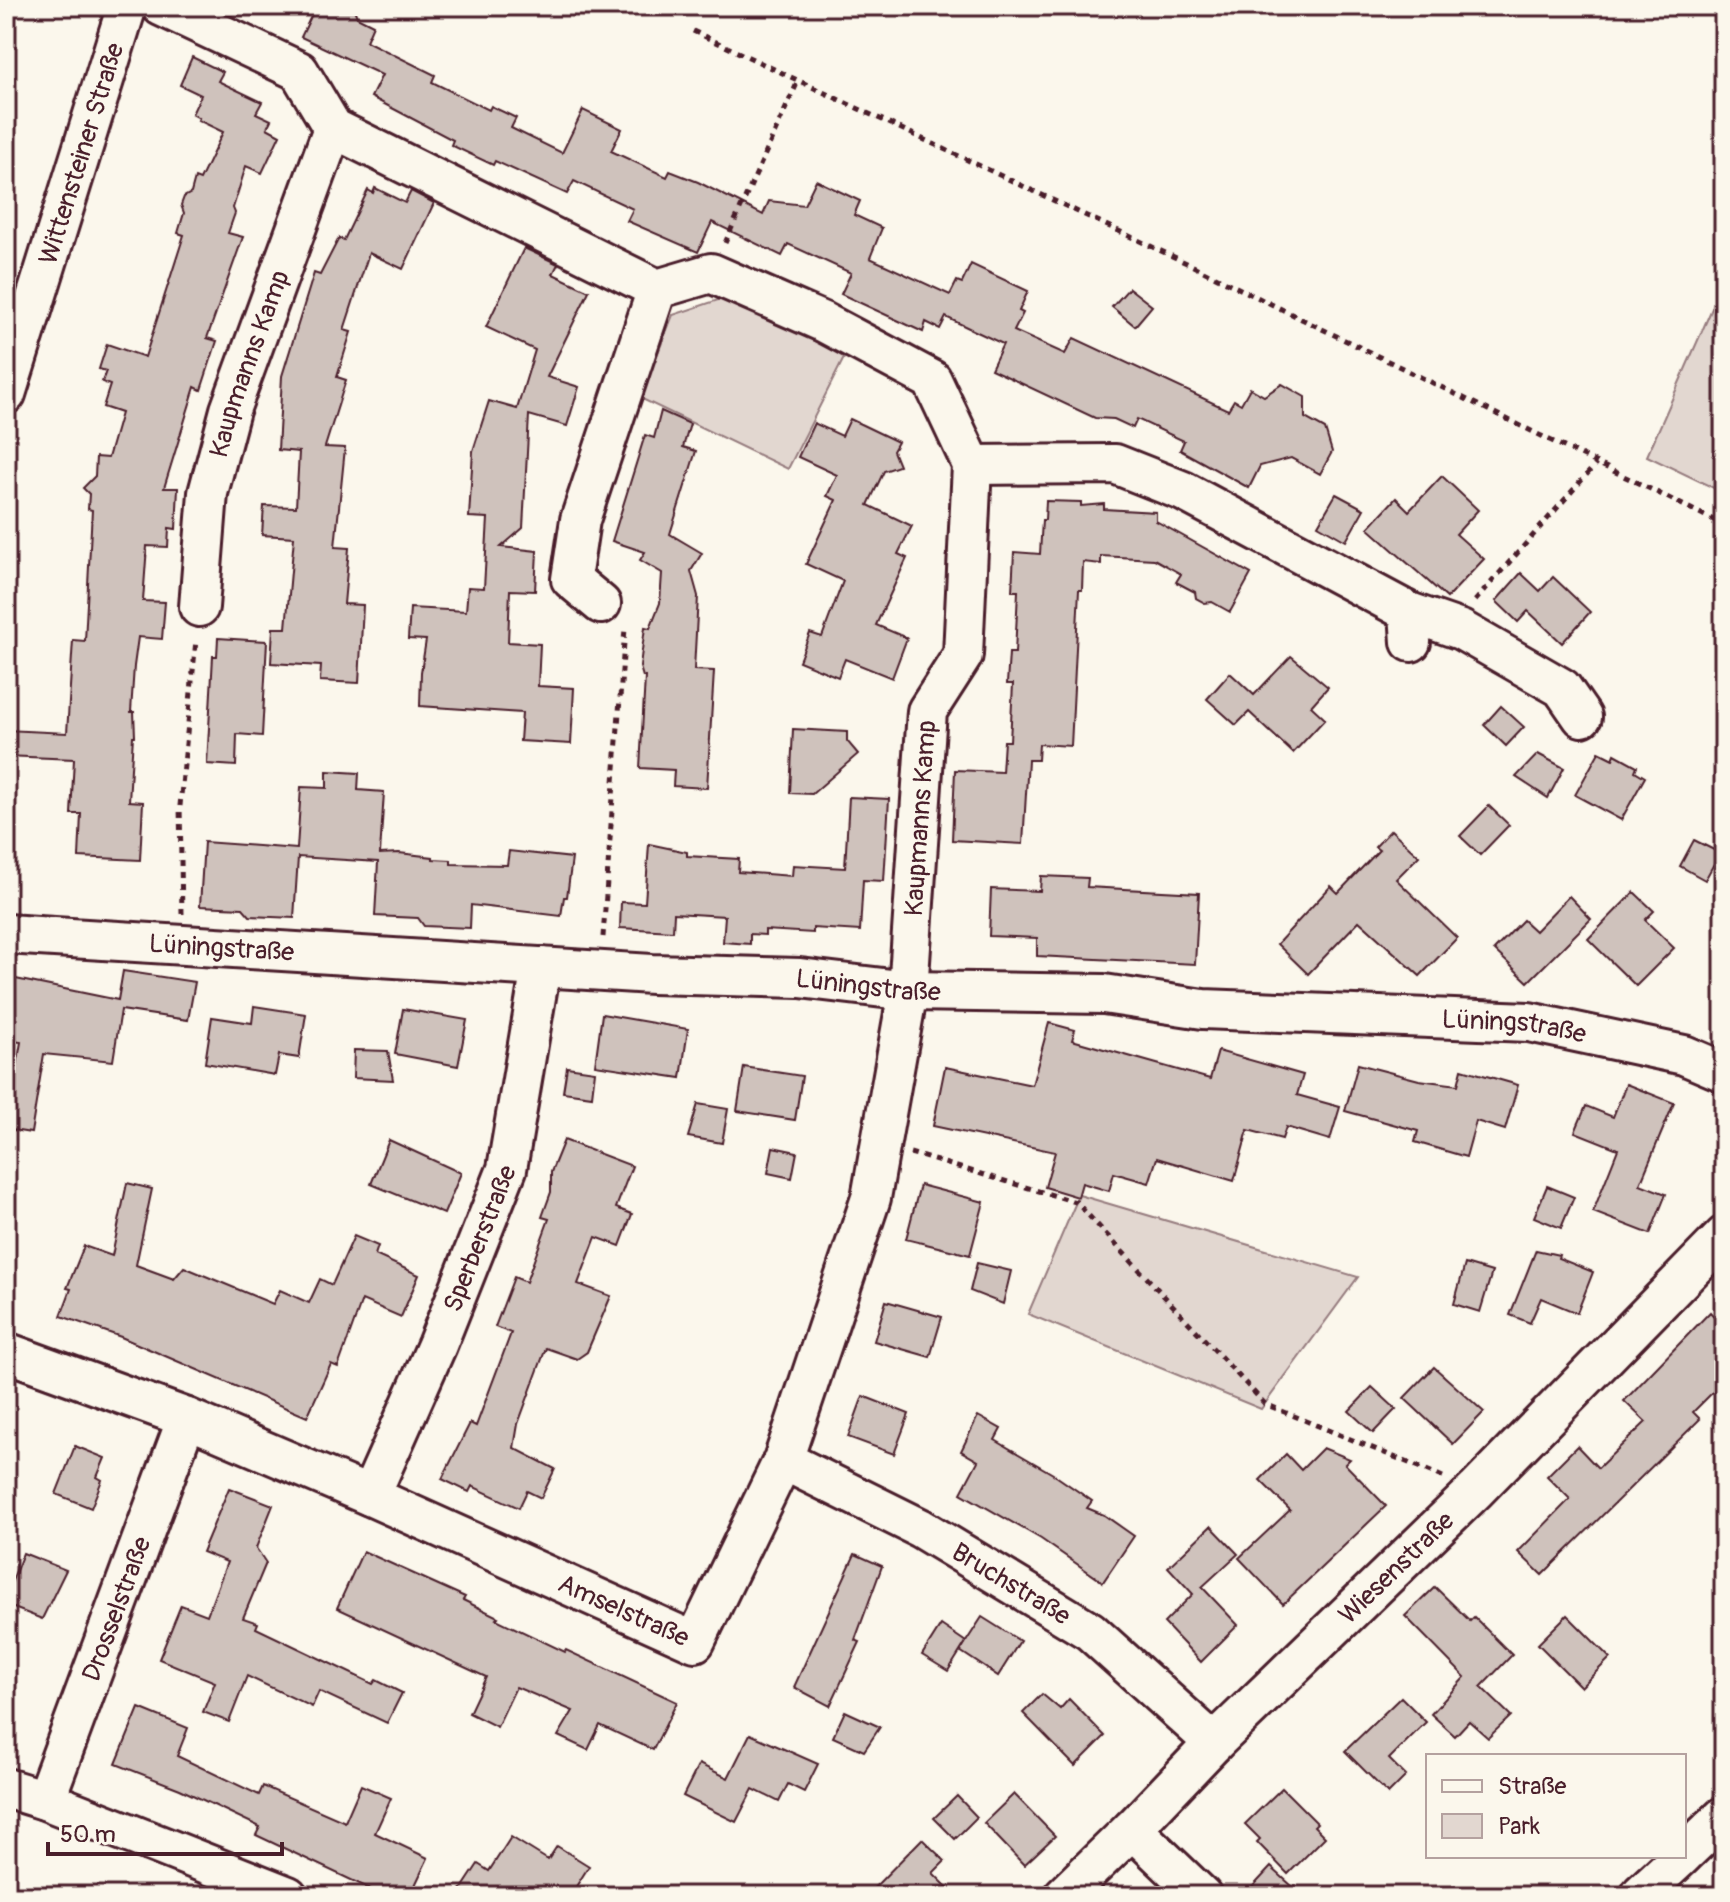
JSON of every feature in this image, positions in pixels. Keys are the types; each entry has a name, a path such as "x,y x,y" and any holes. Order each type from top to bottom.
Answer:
{"street":[{"name":"Wittensteiner Straße","path":"6,394 127,6"},
{"path":"161,6 299,71 333,128 657,289 711,273"},
{"name":"Kaupmanns Kamp","path":"199,607 208,493 230,410 333,128"},
{"name":"Kaupmanns Kamp","path":"711,273 823,322 932,380 972,465 963,655 927,711 908,991"},
{"path":"601,604 571,579 580,520 657,289"},
{"path":"972,465 1115,464 1183,491 1410,627 1452,626 1562,688 1582,717"},
{"name":"Lüningstraße","path":"6,934 541,967 800,978 908,991 1104,994 1203,1009 1529,1022 1684,1055 1724,1072"},
{"name":"Sperberstraße","path":"370,1496 437,1345 507,1169 541,967"},
{"name":"Amselstraße","path":"6,1352 187,1418 370,1496 695,1642 783,1460 871,1198 908,991"},
{"name":"Wiesenstraße","path":"1063,1896 1214,1743 1476,1490 1724,1236"},
{"name":"Drosselstraße","path":"45,1800 187,1418"},
{"name":"Bruchstraße","path":"783,1460 920,1528 1090,1631 1214,1743"},
{"path":"6,1788 45,1800 288,1896"},
{"path":"1686,1852 1724,1816"},
{"path":"1132,1829 1202,1896"},
{"path":"1643,1896 1641,1894 1680,1858"}],"path":[{"path":"693,31 1191,265 1724,525"},
{"path":"711,273 799,79"},
{"path":"1452,626 1596,464"},
{"path":"600,970 625,623 601,604"},
{"path":"182,946 180,806 199,607"},
{"path":"879,1144 1076,1202 1265,1404 1476,1490"}],"green space":[{"path":"1724,281 1724,493 1647,456"},
{"path":"724,298 846,354 788,469 640,398 673,315"},
{"path":"1079,1195 1358,1277 1261,1409 1028,1314"}],"building":[{"path":"316,6 353,6 357,17 373,25 366,41 435,75 432,82 489,110 491,106 516,118 511,128 562,153 583,110 622,129 611,151 667,177 670,171 698,182 763,215 769,201 804,205 816,180 860,201 854,215 882,228 870,258 950,295 957,281 962,283 971,264 1028,291 1019,311 1023,313 1014,331 1065,354 1074,338 1228,410 1234,400 1241,404 1250,388 1264,396 1282,384 1305,397 1305,418 1325,429 1332,452 1320,474 1291,458 1260,466 1249,488 1180,450 1184,441 1137,419 1133,428 1114,419 1095,418 991,369 1003,344 946,317 940,329 926,322 923,332 841,294 851,273 788,244 782,256 712,222 698,252 627,221 633,209 574,181 567,194 495,161 493,165 451,145 453,140 371,97 382,75 301,37"},
{"path":"192,57 223,72 218,81 262,102 256,113 271,120 267,128 280,135 262,173 246,166 228,233 243,237 207,338 217,341 201,390 195,387 164,488 178,488 176,529 169,528 168,547 147,546 143,601 165,602 162,639 138,637 134,666 131,712 134,712 135,736 129,801 143,802 140,860 79,857 81,814 71,814 74,759 6,756 6,730 67,733 73,640 85,641 92,510 88,509 89,494 83,488 95,476 96,457 108,458 121,413 103,407 110,385 102,382 106,371 99,369 107,344 145,357 184,235 178,233 184,213 181,205 184,197 191,193 195,178 200,180 223,132 192,114 201,95 180,85"},
{"path":"375,188 405,203 411,191 434,203 403,269 369,253 344,330 351,332 337,377 346,380 325,447 345,448 335,547 349,548 344,604 363,605 359,683 320,681 321,666 271,663 273,628 286,628 294,537 262,535 264,506 296,507 299,452 278,450 282,376 314,273 320,275 339,238 344,240 368,190 373,193"},
{"path":"524,248 558,264 553,274 589,291 547,377 579,387 567,426 529,415 523,528 501,547 537,551 535,591 510,590 508,642 540,644 538,686 574,688 571,744 520,741 522,713 420,706 426,640 408,639 410,608 466,611 468,587 484,588 488,518 469,517 473,451 489,401 517,409 535,350 486,327"},
{"path":"1129,288 1152,306 1135,326 1112,307"},
{"path":"661,411 690,424 683,447 696,451 670,534 702,553 691,571 698,596 694,670 714,671 707,788 673,786 674,770 640,768 645,677 640,667 641,658 645,627 650,628 660,603 662,573 640,560 645,552 612,541 645,435 654,438"},
{"path":"850,419 898,442 893,451 899,466 884,471 868,505 912,526 898,554 907,558 876,625 907,638 892,678 845,659 838,677 799,661 810,633 822,637 843,581 806,564 836,500 827,496 837,475 798,457 814,423 842,436"},
{"path":"1442,476 1478,510 1456,534 1484,559 1447,598 1368,528 1396,498 1409,511"},
{"path":"1336,494 1364,509 1346,541 1318,525"},
{"path":"1046,501 1081,502 1081,506 1104,504 1104,509 1156,512 1156,521 1251,574 1230,612 1196,598 1195,592 1176,582 1181,574 1154,559 1101,556 1101,564 1083,562 1071,746 1039,744 1038,760 1028,760 1023,844 952,840 955,770 1002,772 1004,741 1010,741 1013,684 1007,684 1009,653 1015,653 1018,591 1012,591 1014,552 1040,554"},
{"path":"1521,573 1540,591 1553,577 1590,612 1562,643 1528,611 1518,622 1496,601"},
{"path":"218,638 267,641 262,736 237,734 236,766 207,764 213,656 217,656"},
{"path":"1291,656 1328,687 1311,706 1325,719 1293,753 1249,712 1236,725 1207,699 1230,673 1254,695"},
{"path":"1501,706 1524,727 1506,746 1484,725"},
{"path":"793,729 847,732 847,741 858,754 812,794 790,793"},
{"path":"1599,752 1613,759 1615,754 1637,766 1635,771 1645,777 1621,820 1575,795"},
{"path":"1538,754 1564,768 1548,798 1516,777"},
{"path":"327,771 359,773 358,790 384,792 380,854 433,857 451,860 451,864 507,865 509,851 572,858 561,916 471,905 470,928 424,926 418,918 375,916 378,862 298,857 294,918 250,916 243,908 200,906 204,842 297,849 301,787 327,788"},
{"path":"849,797 889,799 884,881 863,880 860,931 813,928 813,933 765,930 765,935 750,934 750,944 723,942 725,916 674,913 673,931 620,928 621,902 645,903 649,844 687,852 687,856 739,859 738,872 792,876 793,865 845,868"},
{"path":"1489,806 1509,825 1480,855 1460,836"},
{"path":"1391,830 1419,856 1396,879 1457,938 1420,976 1359,921 1308,974 1277,944 1331,886 1338,893 1379,850 1375,847"},
{"path":"1694,840 1720,853 1705,880 1680,866"},
{"path":"1041,876 1088,878 1087,887 1199,893 1195,964 1037,956 1037,938 989,936 991,889 1040,891"},
{"path":"1634,892 1654,911 1645,920 1674,948 1636,986 1588,939"},
{"path":"1569,896 1591,919 1528,982 1494,950 1523,920 1535,931"},
{"path":"123,971 195,982 188,1020 121,1010 113,1061 44,1054 31,1133 6,1129 21,1042 6,1040 6,977 118,1000"},
{"path":"254,1006 306,1014 299,1058 279,1055 275,1075 205,1063 212,1017 252,1023"},
{"path":"403,1009 467,1020 458,1066 395,1054"},
{"path":"602,1014 688,1029 681,1078 595,1065"},
{"path":"1049,1023 1075,1030 1072,1040 1210,1079 1218,1051 1303,1075 1297,1095 1340,1107 1330,1140 1286,1127 1282,1139 1248,1130 1234,1181 1157,1158 1149,1183 1114,1173 1109,1191 1082,1183 1078,1197 1045,1187 1055,1152 933,1126 945,1067 1032,1085"},
{"path":"354,1050 388,1051 393,1080 353,1078"},
{"path":"1358,1064 1419,1080 1458,1085 1462,1069 1518,1085 1505,1130 1476,1121 1466,1157 1415,1142 1418,1131 1345,1111"},
{"path":"567,1067 595,1071 592,1096 563,1092"},
{"path":"744,1067 802,1076 795,1120 737,1111"},
{"path":"1626,1084 1674,1103 1640,1184 1666,1194 1650,1234 1593,1212 1618,1149 1575,1132 1586,1106 1613,1117"},
{"path":"698,1104 728,1109 722,1143 688,1137"},
{"path":"389,1140 461,1173 444,1214 371,1184"},
{"path":"564,1140 632,1166 616,1208 632,1214 620,1246 596,1237 578,1284 611,1296 587,1352 577,1359 546,1348 518,1424 514,1448 555,1469 541,1498 527,1491 519,1508 472,1486 469,1492 442,1479 470,1423 476,1426 511,1333 495,1327 514,1277 526,1282 549,1219 542,1217 551,1192 551,1172"},
{"path":"773,1147 797,1152 792,1178 768,1173"},
{"path":"127,1183 152,1189 136,1265 174,1279 184,1267 273,1304 280,1290 309,1303 320,1279 332,1285 354,1236 378,1246 375,1255 419,1275 401,1317 362,1300 338,1367 331,1364 307,1417 121,1337 61,1316 71,1289 67,1288 84,1246 112,1256"},
{"path":"920,1185 984,1202 970,1255 906,1239"},
{"path":"1547,1186 1574,1197 1561,1228 1534,1217"},
{"path":"1536,1250 1559,1255 1558,1258 1593,1272 1577,1313 1541,1298 1530,1323 1510,1315"},
{"path":"977,1263 1011,1271 1003,1304 970,1291"},
{"path":"1465,1264 1492,1272 1480,1312 1454,1304"},
{"path":"886,1301 942,1317 930,1357 874,1341"},
{"path":"1710,1312 1724,1327 1724,1381 1693,1412 1700,1419 1542,1575 1518,1552 1570,1499 1547,1476 1577,1446 1598,1468 1646,1422 1624,1401"},
{"path":"1434,1367 1484,1412 1453,1444 1404,1398"},
{"path":"1372,1387 1396,1409 1373,1433 1349,1411"},
{"path":"863,1396 909,1414 894,1454 848,1437"},
{"path":"978,1416 1001,1429 995,1440 1053,1474 1092,1501 1087,1508 1104,1515 1134,1536 1103,1582 1041,1539 961,1493 978,1461 961,1451"},
{"path":"75,1446 105,1458 97,1477 102,1480 91,1508 56,1494"},
{"path":"1323,1448 1350,1459 1345,1464 1386,1506 1283,1604 1239,1558 1290,1510 1260,1480 1286,1454 1301,1470"},
{"path":"229,1488 273,1505 256,1548 266,1563 243,1618 258,1623 256,1628 373,1684 376,1680 402,1693 387,1723 319,1691 312,1707 247,1676 229,1722 203,1712 215,1682 159,1659 181,1605 207,1615 227,1562 202,1552"},
{"path":"1211,1526 1238,1554 1202,1587 1238,1625 1201,1662 1164,1623 1193,1594 1168,1567"},
{"path":"363,1551 465,1597 463,1600 498,1617 496,1619 677,1702 653,1750 600,1725 588,1750 558,1736 573,1711 516,1687 497,1727 469,1713 486,1677 337,1608"},
{"path":"23,1553 66,1570 42,1619 6,1605 6,1596"},
{"path":"855,1554 882,1566 855,1640 860,1642 830,1706 794,1687"},
{"path":"1435,1587 1470,1621 1474,1617 1512,1655 1481,1687 1511,1716 1488,1738 1469,1721 1455,1736 1431,1714 1465,1677 1405,1616"},
{"path":"1567,1615 1610,1658 1581,1687 1538,1644"},
{"path":"982,1617 1020,1641 998,1676 960,1651"},
{"path":"941,1625 966,1642 948,1671 922,1655"},
{"path":"1042,1694 1060,1709 1069,1699 1105,1736 1075,1766 1023,1713"},
{"path":"1401,1697 1426,1722 1389,1759 1406,1776 1388,1794 1345,1751"},
{"path":"139,1708 188,1728 177,1756 259,1795 263,1786 345,1822 361,1785 391,1798 375,1833 428,1858 410,1896 385,1896 256,1835 260,1827 180,1789 116,1764"},
{"path":"845,1711 880,1727 864,1751 833,1737"},
{"path":"750,1734 818,1764 804,1792 788,1784 779,1802 753,1789 736,1822 683,1796 699,1764 728,1778"},
{"path":"1282,1788 1317,1823 1314,1826 1325,1837 1288,1874 1257,1842 1260,1839 1245,1824"},
{"path":"1014,1794 1055,1836 1024,1865 984,1823"},
{"path":"957,1796 977,1817 955,1839 934,1818"},
{"path":"511,1837 548,1860 557,1846 589,1866 570,1896 457,1896 478,1864 489,1871"},
{"path":"922,1839 945,1861 933,1873 956,1896 866,1896"},
{"path":"1271,1867 1303,1896 1244,1896"}]}
